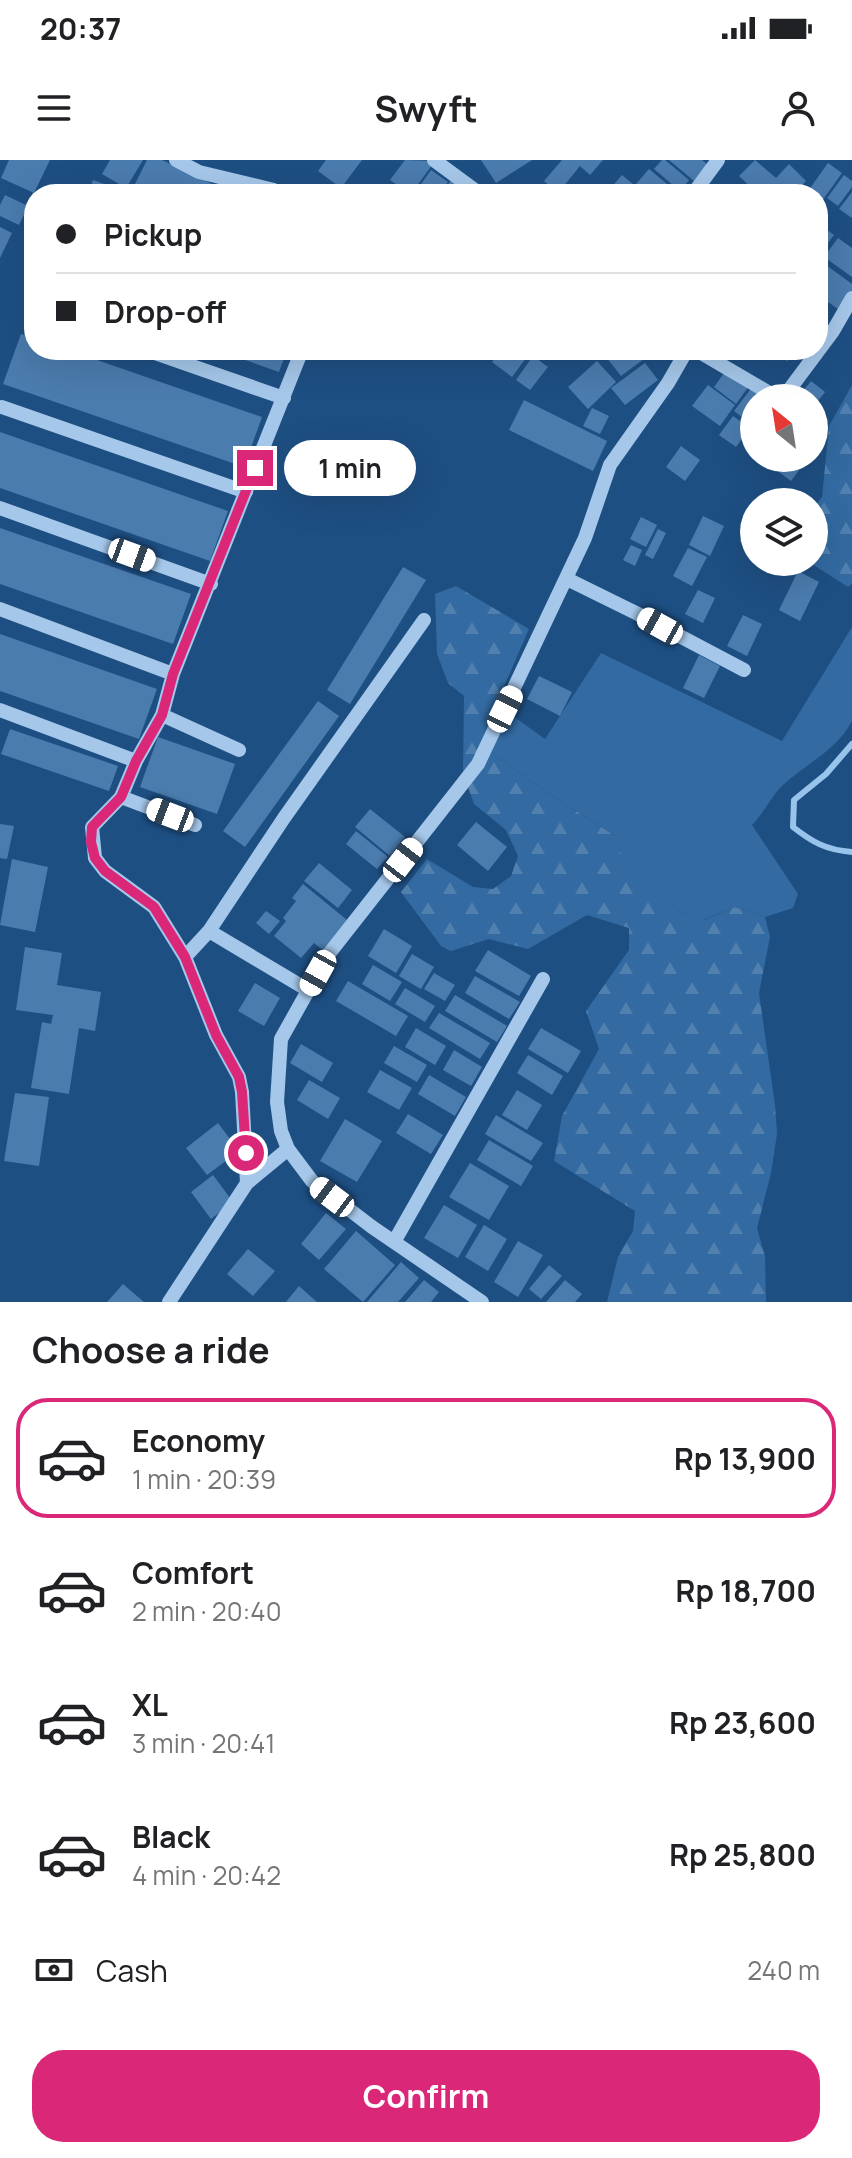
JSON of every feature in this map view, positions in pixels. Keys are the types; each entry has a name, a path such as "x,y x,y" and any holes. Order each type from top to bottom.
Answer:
{"street":[{"path":"176,160 199,172 249,184"},
{"path":"434,160 466,184"},
{"path":"700,184 718,160"},
{"path":"828,338 852,298"},
{"path":"175,360 284,398"},
{"path":"247,1183 239,1077 216,1035 185,957 154,907 105,871 95,858 91,842 92,827 121,797 136,761 162,715 173,674 298,360"},
{"path":"482,1302 312,1181 288,1149 281,1131 277,1102 281,1039 328,955 478,764 567,579 610,465 681,360"},
{"path":"713,360 755,384"},
{"path":"793,384 811,360"},
{"path":"2,407 246,492"},
{"path":"0,508 211,584"},
{"path":"567,579 744,670"},
{"path":"0,609 173,674"},
{"path":"185,957 209,931 284,818 424,620"},
{"path":"0,710 136,761"},
{"path":"162,715 239,750"},
{"path":"121,797 195,825"},
{"path":"209,931 308,990"},
{"path":"394,1242 543,979"},
{"path":"169,1302 247,1183 288,1149"}],"green space":[{"path":"852,385 852,584 848,587 828,574 828,488 823,488 824,472 828,472 829,426"},
{"path":"456,586 529,629 484,732 494,755 617,837 622,859 680,913 704,920 735,907 765,917 770,937 759,993 777,1134 757,1228 765,1256 766,1302 607,1302 618,1257 633,1231 635,1211 554,1161 562,1116 599,1049 586,1011 629,950 629,928 587,915 528,949 489,939 451,951 441,946 401,892 427,859 473,887 493,889 511,876 518,856 506,830 474,804 463,773 464,696 448,683 437,654 435,594"},
{"path":"852,627 852,721 838,741 779,789 752,825 798,894 793,908 765,917 735,907 703,920 680,913 621,859 617,837 494,755 484,732 496,704 545,739 601,653 782,741"}],"building":[{"path":"9,160 50,160 38,184 24,184 24,188 1,178"},
{"path":"110,160 143,160 128,184 119,184 102,174"},
{"path":"147,160 162,160 212,184 135,184"},
{"path":"326,160 362,160 344,184 336,184 318,171"},
{"path":"405,160 435,161 418,184 396,184 390,180"},
{"path":"481,160 532,160 496,183"},
{"path":"562,160 603,160 590,175 580,166 565,184 548,184 544,181"},
{"path":"665,160 689,180 686,184 672,184 654,169"},
{"path":"669,160 702,160 708,165 694,181"},
{"path":"755,160 776,178 789,164 806,181 803,184 747,184 739,176"},
{"path":"828,163 842,173 828,193 828,184 813,184"},
{"path":"649,169 667,184 636,184"},
{"path":"431,170 448,182 446,184 421,184"},
{"path":"622,175 633,184 614,184"},
{"path":"844,175 852,181 852,187 838,206 828,197"},
{"path":"852,192 852,218 839,209"},
{"path":"5,195 24,204 24,214 19,225 0,216 0,205"},
{"path":"0,227 12,233 0,258"},
{"path":"838,238 852,248 852,277 828,260 828,252"},
{"path":"828,266 852,284 852,290 838,309 828,302"},
{"path":"21,334 24,335 24,360 97,360 262,417 244,467 3,384"},
{"path":"245,360 283,360 279,372"},
{"path":"494,360 525,360 512,377 492,362"},
{"path":"530,360 538,360 548,367 530,390 516,380"},
{"path":"608,360 643,360 621,376"},
{"path":"597,361 616,382 588,409 568,387"},
{"path":"645,363 658,380 625,405 611,388"},
{"path":"727,369 746,384 740,384 740,398 736,404 714,387"},
{"path":"708,385 735,405 720,426 692,406"},
{"path":"524,400 607,441 593,471 509,430"},
{"path":"592,408 609,416 600,434 583,426"},
{"path":"733,416 740,421 740,442 736,447 719,435"},
{"path":"0,432 228,511 210,561 0,488"},
{"path":"681,446 700,460 685,481 666,467"},
{"path":"779,472 798,472 791,481"},
{"path":"703,516 724,526 710,556 689,545"},
{"path":"641,517 657,525 646,547 630,539"},
{"path":"0,528 191,594 173,644 0,584"},
{"path":"658,529 666,533 653,559 645,555"},
{"path":"631,545 642,550 635,566 623,560"},
{"path":"688,548 707,557 692,586 673,576"},
{"path":"403,567 426,580 350,704 327,690"},
{"path":"796,576 808,576 819,582 800,621 779,610"},
{"path":"698,590 715,598 703,623 685,614"},
{"path":"743,615 762,624 747,656 727,646"},
{"path":"0,634 157,689 139,739 0,691"},
{"path":"699,655 720,666 704,698 683,688"},
{"path":"539,676 572,692 560,716 527,699"},
{"path":"318,701 339,716 245,847 223,831"},
{"path":"10,729 118,766 109,791 1,754"},
{"path":"158,737 235,764 217,814 140,787"},
{"path":"370,809 405,837 390,856 355,827"},
{"path":"476,822 507,847 488,871 457,845"},
{"path":"0,824 14,826 7,859 0,858"},
{"path":"356,831 388,857 377,869 346,844"},
{"path":"12,859 48,867 35,932 0,925"},
{"path":"319,863 352,890 338,908 304,881"},
{"path":"303,884 347,920 325,952 314,943 301,958 274,936 286,921 283,918 296,901 292,898"},
{"path":"266,911 280,921 269,934 256,923"},
{"path":"384,929 412,946 396,973 368,956"},
{"path":"25,947 62,953 57,985 101,992 95,1031 79,1028 69,1094 31,1088 42,1022 51,1024 53,1015 16,1010"},
{"path":"488,950 531,976 519,996 475,971"},
{"path":"412,954 434,967 421,989 399,976"},
{"path":"373,965 402,982 390,1001 362,984"},
{"path":"434,973 455,985 445,1001 424,989"},
{"path":"475,976 520,1002 509,1019 465,993"},
{"path":"348,981 408,1016 396,1036 336,1001"},
{"path":"255,983 280,998 264,1026 238,1011"},
{"path":"405,988 435,1006 425,1022 395,1004"},
{"path":"455,995 507,1026 497,1042 445,1011"},
{"path":"439,1013 490,1043 480,1059 429,1028"},
{"path":"416,1028 446,1046 435,1065 405,1047"},
{"path":"541,1028 581,1051 568,1073 528,1049"},
{"path":"301,1044 333,1063 322,1082 290,1063"},
{"path":"394,1046 427,1065 417,1082 384,1063"},
{"path":"454,1050 482,1067 471,1086 443,1070"},
{"path":"528,1055 563,1076 552,1095 517,1073"},
{"path":"380,1070 412,1088 399,1110 367,1092"},
{"path":"429,1075 466,1097 455,1116 418,1094"},
{"path":"309,1080 340,1098 328,1119 297,1100"},
{"path":"517,1090 542,1105 527,1130 502,1115"},
{"path":"15,1093 49,1097 39,1166 4,1161"},
{"path":"408,1114 443,1135 431,1154 396,1133"},
{"path":"496,1115 543,1143 531,1161 485,1134"},
{"path":"345,1119 382,1141 357,1182 320,1161"},
{"path":"218,1123 239,1151 207,1175 186,1148"},
{"path":"489,1140 533,1166 521,1186 477,1160"},
{"path":"470,1163 509,1186 489,1220 449,1197"},
{"path":"213,1175 233,1202 211,1219 191,1192"},
{"path":"444,1205 477,1225 458,1258 424,1238"},
{"path":"326,1213 346,1229 319,1260 301,1244"},
{"path":"484,1225 507,1239 488,1271 465,1257"},
{"path":"356,1231 395,1265 363,1302 324,1269"},
{"path":"518,1241 543,1255 518,1297 494,1282"},
{"path":"248,1249 275,1271 253,1296 227,1274"},
{"path":"401,1262 419,1278 398,1302 367,1302"},
{"path":"549,1265 562,1276 541,1299 529,1289"},
{"path":"424,1280 439,1292 431,1302 405,1302"},
{"path":"565,1280 582,1294 575,1302 546,1302"},
{"path":"123,1284 144,1302 107,1302"},
{"path":"299,1286 317,1302 286,1302"}],"waterway":[{"path":"852,744 826,774 794,800 793,827 820,844 852,852"}],"route":[{"path":"246,1153 239,1077 216,1035 185,957 154,907 105,871 95,858 91,842 92,827 121,797 136,761 162,715 173,674 255,468"}]}
